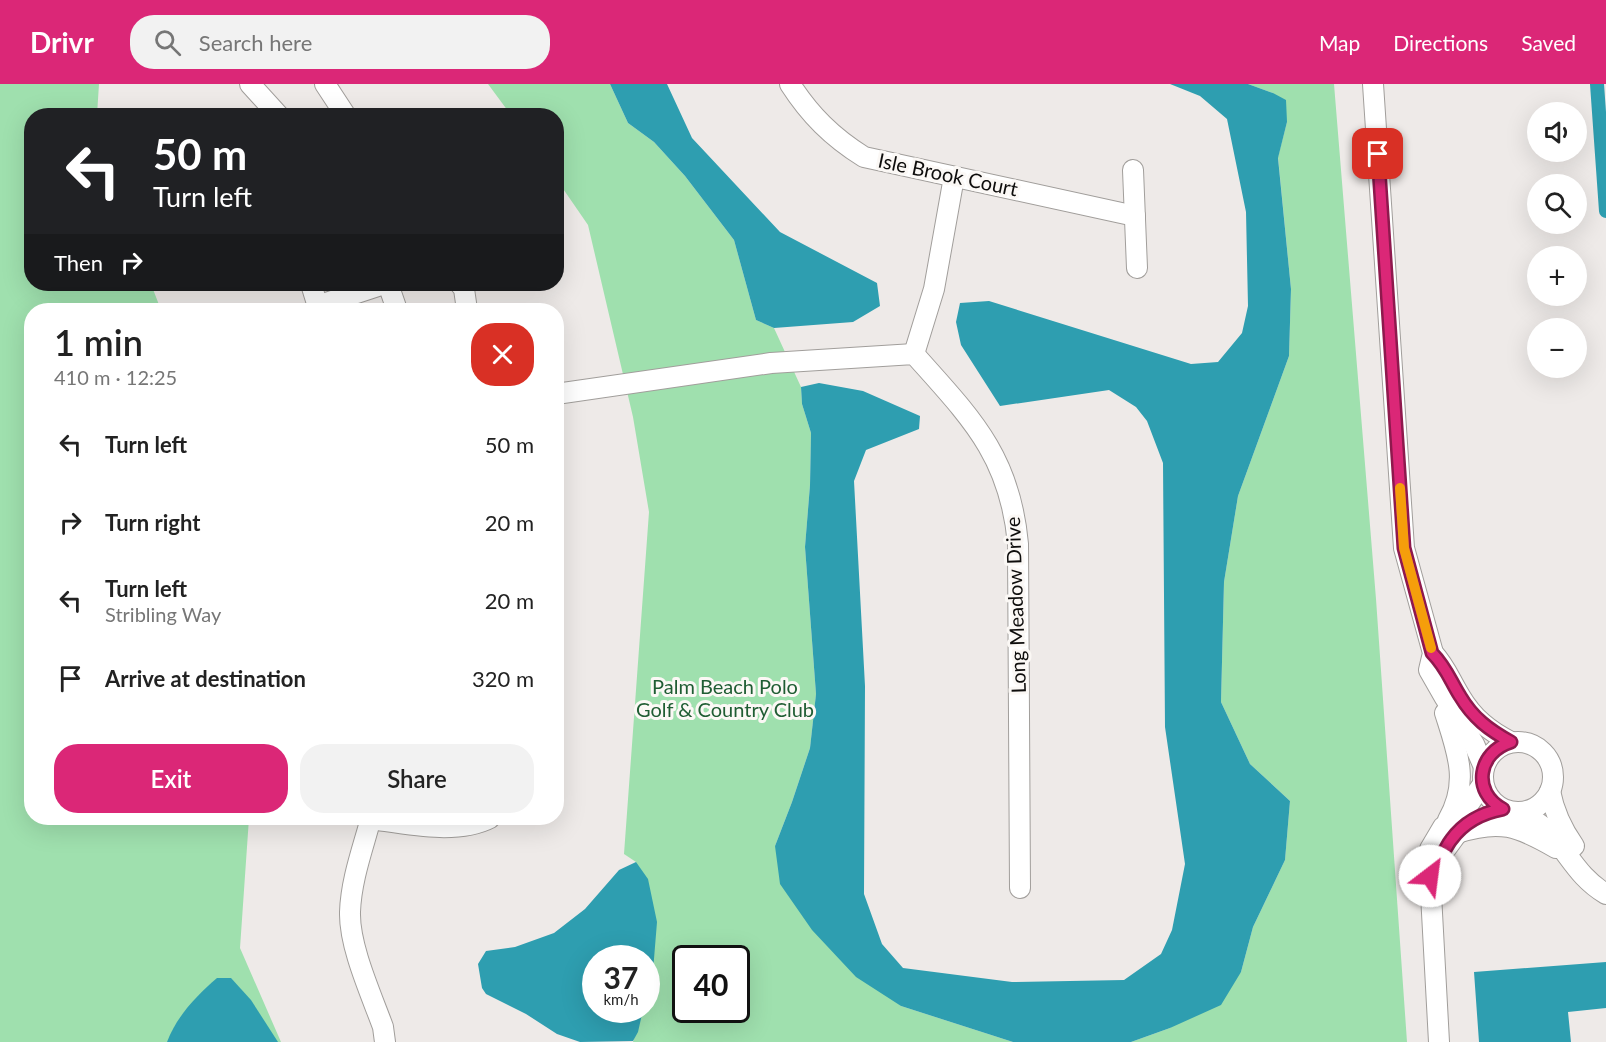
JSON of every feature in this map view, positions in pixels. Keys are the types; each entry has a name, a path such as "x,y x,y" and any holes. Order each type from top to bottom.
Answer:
{"street":[{"path":"250,84 272,108"},
{"path":"325,84 341,108"},
{"name":"Isle Brook Court","path":"790,84 802,104 818,122 864,157 1135,216"},
{"path":"1373,84 1404,548 1432,653 1429,670 1474,744 1487,795 1492,802 1542,825 1554,837 1590,885 1606,894"},
{"path":"1133,170 1137,268"},
{"path":"564,393 771,363 914,354 934,289 954,177"},
{"path":"332,303 366,291"},
{"name":"Long Meadow Drive","path":"914,354 983,435 1001,469 1013,506 1018,544 1020,888"},
{"path":"1432,653 1444,665 1460,696 1474,716 1485,727 1511,742"},
{"path":"1434,679 1457,753 1461,776 1450,830 1440,857 1432,864 1430,876 1438,1042"},
{"path":"1450,830 1463,812 1483,775 1490,755 1496,749 1511,742 1536,747 1548,759 1553,775 1550,791 1552,805 1564,832 1606,889"},
{"path":"1450,830 1476,817 1511,810 1532,809 1539,805 1550,791"},
{"path":"369,825 354,884 350,913 351,933 383,1027 385,1042"},
{"path":"420,825 466,825"},
{"path":"1450,830 1480,826 1505,826 1530,835 1566,854"}],"green space":[{"path":"0,84 99,84 97,108 24,108 24,291 154,291 158,303 24,303 24,825 249,825 240,948 281,1042 0,1042"},
{"name":"Palm Beach Polo Golf & Country Club","path":"488,84 610,84 628,123 654,142 685,176 734,240 756,320 774,328 801,387 802,404 811,433 805,547 816,694 810,748 775,846 901,1006 1013,1042 633,1042 639,1023 660,1023 660,945 649,945 636,862 624,854 649,512 633,417 588,225 564,190 564,108 506,108"},
{"path":"1248,84 1334,84 1376,599 1407,1042 1131,1042 1170,1028 1241,972 1253,927 1285,860 1290,801 1250,764 1221,702 1224,582 1238,496 1289,356 1291,289 1278,157 1287,122 1273,93"}],"water":[{"path":"610,84 667,84 692,138 780,232 877,283 880,306 853,322 774,328 756,320 734,240 685,176 654,142 628,123"},
{"path":"1170,84 1248,84 1286,100 1287,122 1278,158 1291,289 1289,356 1238,496 1224,582 1221,702 1250,764 1290,801 1285,860 1253,927 1241,972 1221,1005 1170,1028 1131,1042 1013,1042 901,1006 856,977 812,930 780,884 775,846 810,748 816,694 805,547 811,433 802,404 801,387 819,383 863,391 920,416 919,429 866,450 854,481 865,686 864,894 882,944 903,968 1012,982 1124,980 1161,954 1172,930 1185,864 1165,727 1163,463 1147,421 1136,407 1109,390 1000,406 961,345 956,322 960,303 989,301 1191,364 1218,362 1242,333 1248,306 1246,212 1227,119 1200,96"},
{"path":"636,862 648,879 657,922 655,945 582,945 582,1023 640,1023 633,1041 580,1042 557,1034 526,1014 486,994 482,988 478,964 486,951 515,947 554,933 585,909 619,870"},
{"path":"1606,962 1606,1008 1568,1012 1571,1042 1479,1042 1474,972"},
{"path":"217,978 231,978 251,1000 278,1042 167,1042 188,1007"}],"waterway":[{"path":"1597,84 1606,211"}],"slow traffic":[{"path":"1400,488 1404,548 1431,648"}],"route":[{"path":"1378,154 1404,548 1432,653 1444,665 1460,696 1474,716 1485,727 1511,742 1496,749 1490,755 1485,762 1482,779 1487,795 1492,802 1503,809 1486,812 1463,827 1432,864 1430,876"}]}
